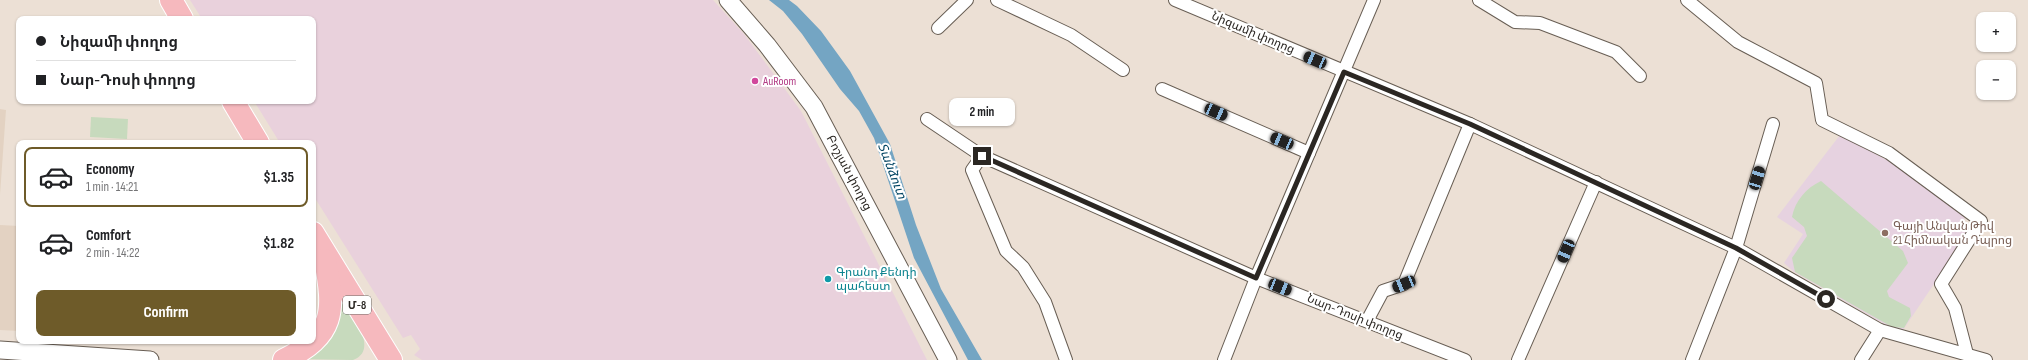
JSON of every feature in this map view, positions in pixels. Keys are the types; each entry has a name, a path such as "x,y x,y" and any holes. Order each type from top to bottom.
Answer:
{"highway":[{"path":"171,0 180,16"},
{"path":"235,104 256,140"},
{"path":"316,339 325,326 330,313 331,301 318,242"},
{"name":"Մ-8","path":"318,242 391,360"},
{"path":"284,360 311,344"}],"street":[{"name":"Բոշյան փողոց","path":"728,0 767,45 814,107 948,360"},
{"path":"938,28 967,0"},
{"path":"998,0 1071,34 1123,70"},
{"name":"Նիզամի փողոց","path":"1175,0 1470,124 1596,182 1736,248 1880,330 1986,360"},
{"path":"1224,360 1256,278 1374,0"},
{"path":"1479,0 1515,22 1540,23 1616,52 1640,76"},
{"path":"1687,0 1738,42 1816,84 1822,120 1889,153 1981,221 1941,284 1955,308 1967,354"},
{"path":"1162,89 1309,153"},
{"path":"927,119 982,156 972,170 1006,251 1023,267 1045,302 1066,360"},
{"path":"1367,321 1383,291 1404,284 1470,124"},
{"path":"1692,360 1736,248 1773,124"},
{"name":"Նար-Դոսի փողոց","path":"982,156 1256,278 1465,360"},
{"path":"1518,360 1596,182"},
{"path":"1861,360 1880,330"},
{"path":"0,350 150,360"}],"shaded area":[{"path":"190,0 713,0 744,34 801,111 927,360 422,360 414,355 420,349 411,335 403,338 316,200 316,140 278,140 256,104 316,104 316,16 200,16"},
{"path":"0,109 6,110 0,195"},
{"name":"Գայի Անվան Թիվ 21 Հիմնական Դպրոց","path":"1840,135 1887,160 1962,212 1969,232 1903,330 1891,328 1794,272 1784,263 1803,234 1777,217"},
{"path":"0,225 16,226 16,331 0,330"}],"green space":[{"path":"91,117 128,119 127,139 90,137"},
{"path":"1821,181 1903,251 1908,263 1887,291 1889,297 1910,308 1911,316 1904,328 1892,327 1795,272 1792,258 1807,236 1804,227 1792,217 1793,211 1806,191"},
{"path":"333,288 362,333 364,342 363,352 353,360 293,359 304,354 308,344 316,344 316,327"}],"water":[{"name":"Տանձուտ","path":"769,0 789,0 797,6 821,31 850,71 890,144 916,225 941,289 982,360 968,360 914,258 874,138 859,111 840,89 802,34 783,11"}],"place":[{"name":"AuRoom","path":"755,81"},
{"name":"Գայի Անվան Թիվ 21 Հիմնական Դպրոց","path":"1885,233"},
{"name":"Գրանդ Քենդի պահեստ","path":"828,279"}],"route":[{"path":"982,156 1256,278 1344,72 1470,124 1736,248 1826,299"}]}
